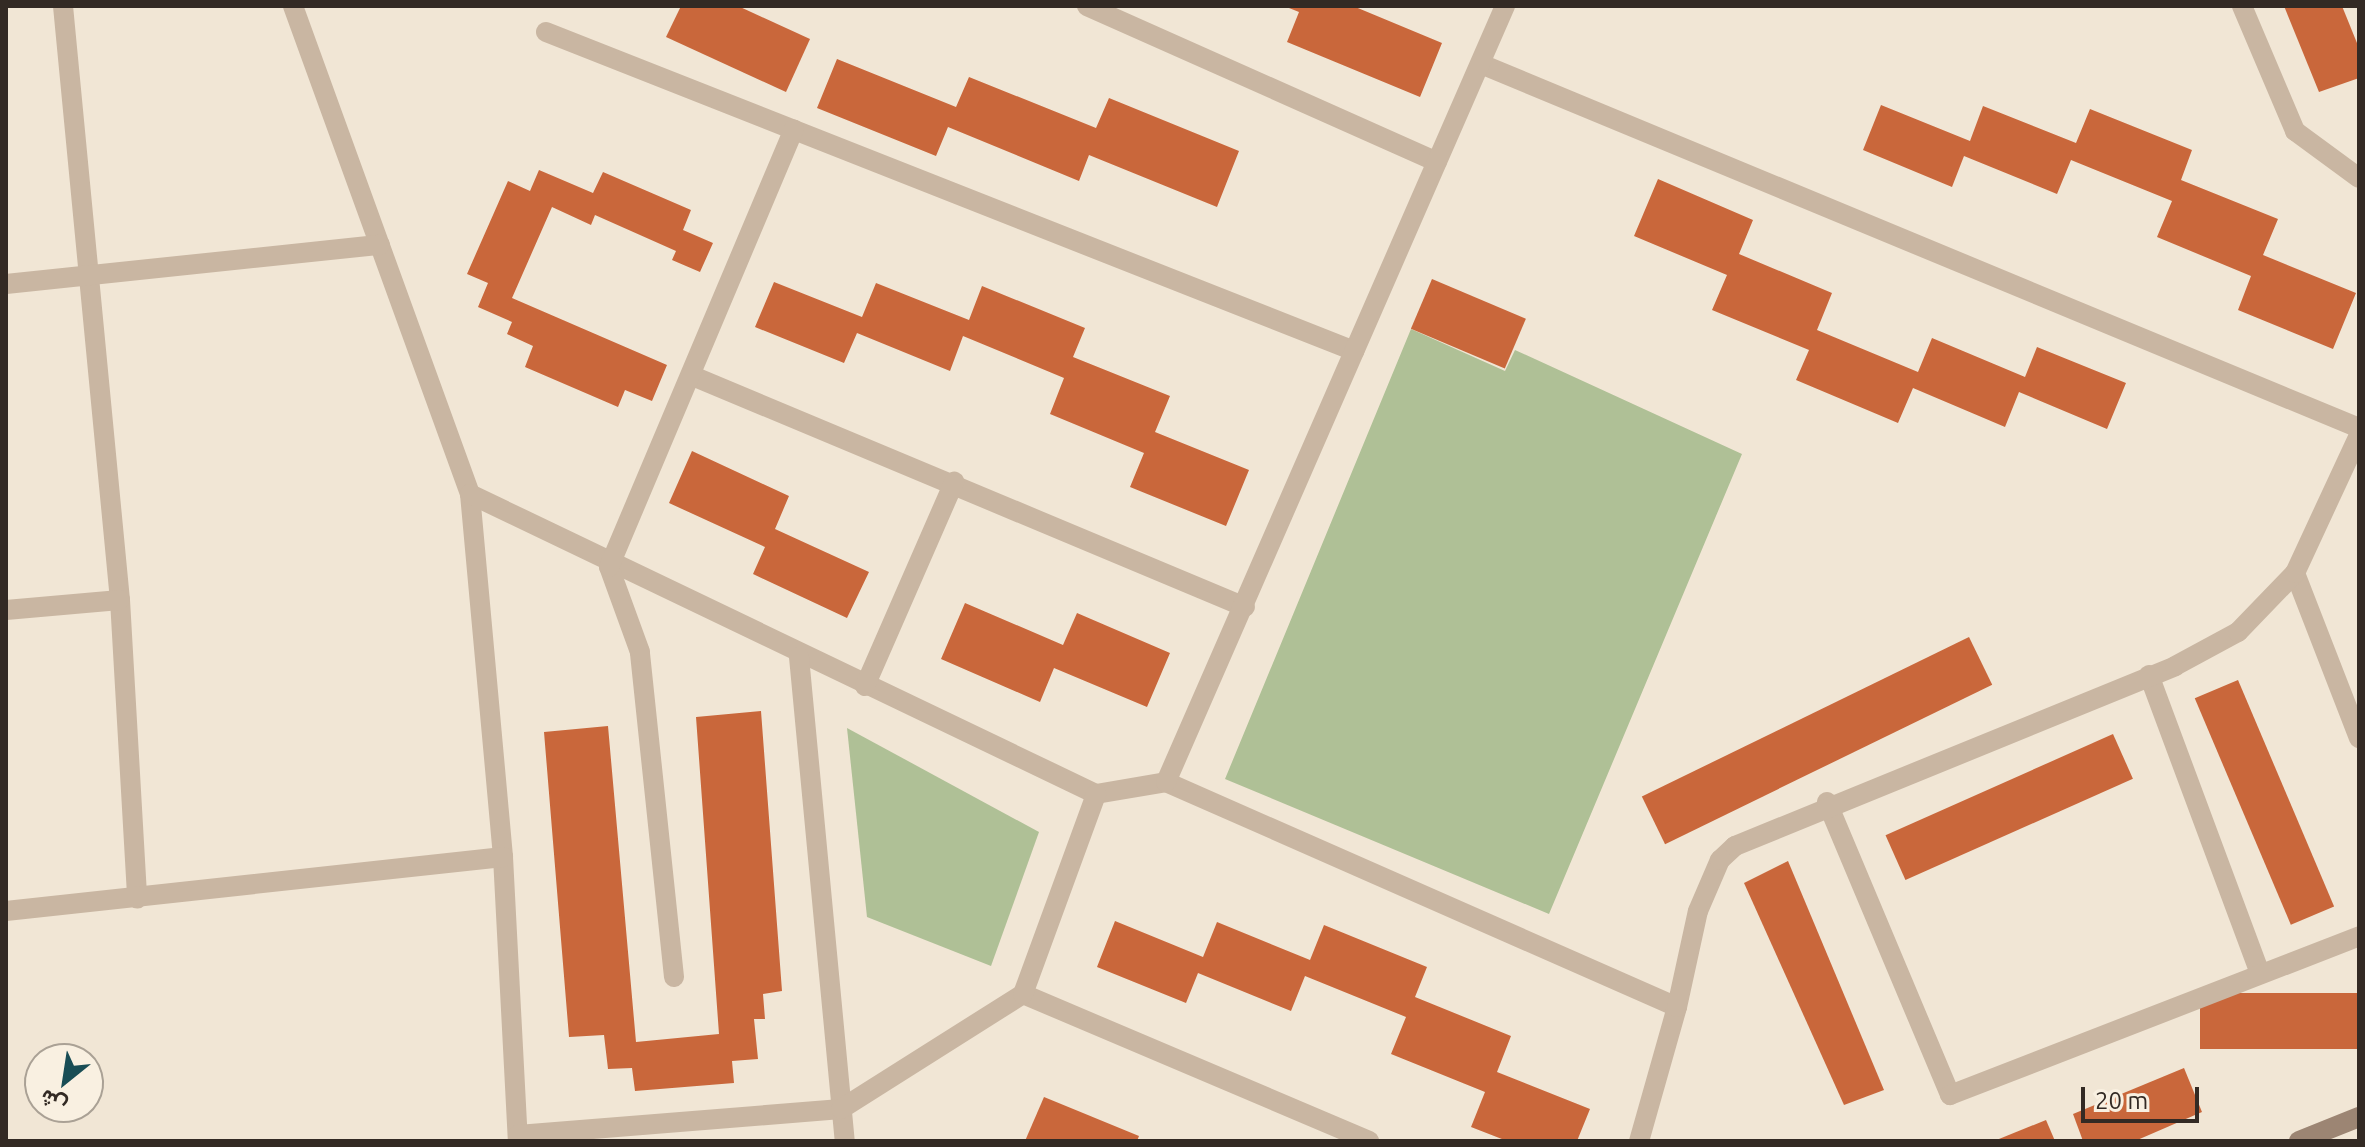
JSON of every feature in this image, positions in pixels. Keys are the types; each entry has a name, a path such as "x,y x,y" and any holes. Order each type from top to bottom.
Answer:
{"street":[{"path":"63,6 92,274 120,600 137,899"},
{"path":"293,6 470,494 503,857 518,1138 841,1109 1023,994 1096,794"},
{"path":"1087,6 1437,162"},
{"path":"1166,782 1505,6"},
{"path":"2242,6 2295,131 2359,178"},
{"path":"546,32 1354,351"},
{"path":"1481,64 2359,428"},
{"path":"674,977 640,652 609,567 695,377 794,129"},
{"path":"6,284 380,245"},
{"path":"695,377 954,482 1245,607"},
{"path":"1639,1141 1677,1007 1698,911 1720,860 1735,846 1827,802 2149,675 2238,632 2295,573 2359,435"},
{"path":"865,686 954,482"},
{"path":"470,494 609,567 1096,794 1166,782 1677,1007"},
{"path":"2295,573 2359,738"},
{"path":"6,610 120,600"},
{"path":"799,657 845,1141"},
{"path":"2149,675 2260,973"},
{"path":"1827,802 1950,1095 2359,936"},
{"path":"6,911 503,857"},
{"path":"1023,994 1369,1141"},
{"path":"2299,1141 2359,1117"}],"green space":[{"path":"1411,329 1505,371 1515,350 1742,454 1549,914 1225,779"},
{"path":"847,728 1039,832 991,966 867,917"}],"building":[{"path":"681,6 738,6 810,39 786,92 666,37"},
{"path":"1284,6 1353,6 1442,43 1420,97 1287,42 1299,12"},
{"path":"2284,6 2342,6 2359,48 2359,78 2319,92"},
{"path":"837,59 956,107 969,77 1096,128 1109,98 1239,151 1217,207 1089,155 1079,181 948,127 936,156 817,108"},
{"path":"1881,105 1970,141 1983,106 2076,143 2090,109 2192,150 2181,180 2278,219 2263,255 2356,293 2333,349 2238,310 2251,276 2157,237 2172,201 2071,160 2057,194 1964,156 1952,187 1863,150"},
{"path":"539,170 593,193 603,172 691,210 683,230 713,243 700,272 672,260 676,251 595,215 591,225 552,207 512,298 667,365 652,401 625,390 618,407 525,367 533,346 507,334 512,322 478,307 488,283 467,274 508,181 530,191"},
{"path":"1658,179 1753,220 1739,254 1832,293 1817,330 1918,372 1932,338 2025,377 2037,347 2126,383 2107,429 2019,392 2005,427 1913,388 1898,423 1796,380 1809,350 1712,310 1727,275 1634,236"},
{"path":"1432,279 1526,319 1505,369 1411,329"},
{"path":"774,282 862,317 876,283 969,320 982,286 1085,328 1073,357 1170,396 1155,432 1249,470 1226,526 1130,487 1144,453 1050,414 1064,378 963,336 950,371 857,333 844,363 755,327"},
{"path":"692,451 789,496 775,529 869,572 847,618 753,574 765,547 669,503"},
{"path":"965,603 1063,645 1077,613 1170,653 1147,707 1054,668 1040,702 941,659"},
{"path":"1969,637 1992,685 1665,844 1642,797"},
{"path":"2238,680 2334,906 2291,925 2195,698"},
{"path":"761,711 782,991 763,994 765,1019 754,1019 758,1059 732,1061 734,1083 635,1091 632,1068 608,1069 604,1035 569,1037 544,732 608,726 636,1042 719,1034 696,717"},
{"path":"2113,734 2133,779 1905,880 1886,835"},
{"path":"1788,861 1884,1090 1844,1105 1744,883"},
{"path":"1115,921 1203,957 1217,922 1310,960 1324,925 1427,967 1415,997 1511,1036 1497,1072 1590,1109 1577,1141 1507,1141 1471,1127 1485,1092 1391,1054 1406,1017 1305,976 1291,1011 1198,973 1186,1003 1097,967"},
{"path":"2200,993 2359,993 2359,1049 2200,1049"},
{"path":"2184,1068 2202,1112 2135,1141 2083,1141 2073,1114"},
{"path":"1044,1097 1139,1136 1137,1141 1025,1141"},
{"path":"2046,1120 2055,1141 1994,1141"}]}
